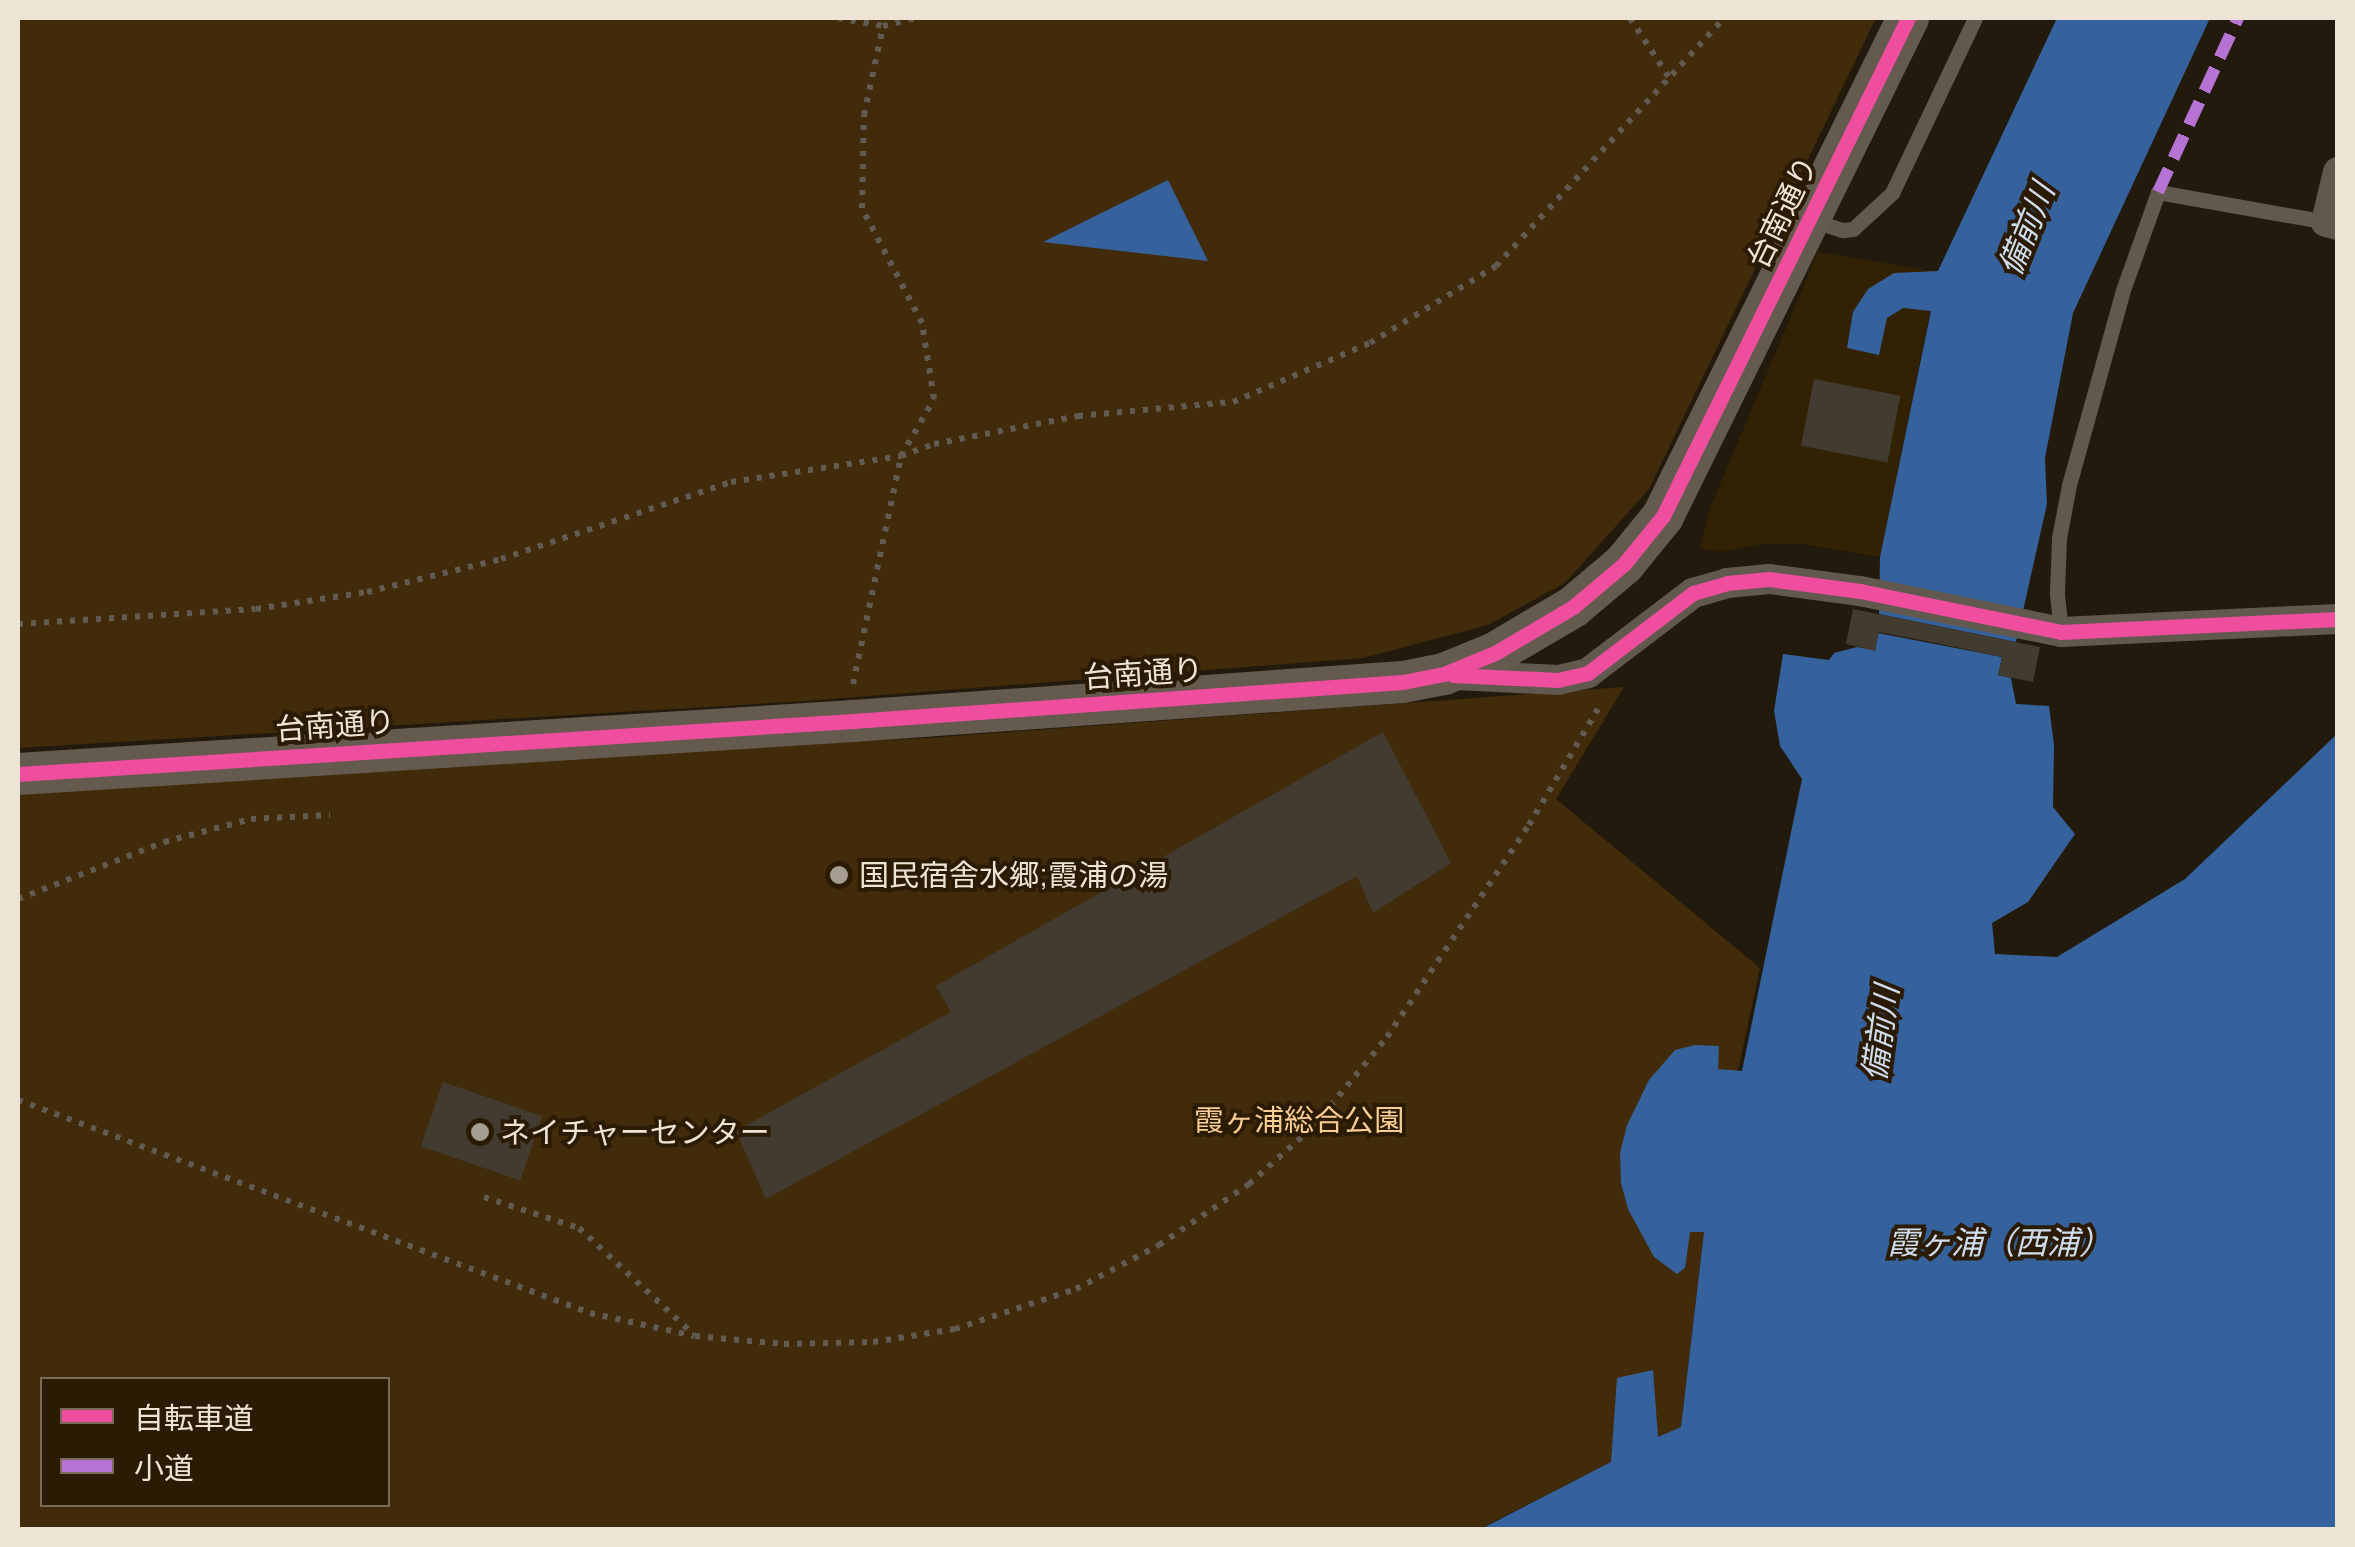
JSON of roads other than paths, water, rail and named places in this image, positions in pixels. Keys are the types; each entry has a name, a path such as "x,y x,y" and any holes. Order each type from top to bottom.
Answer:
{"street":[{"name":"台南通り","path":"18,774 964,714 1404,682 1444,674 1535,632 1574,607 1634,552 1662,516 1908,18"},
{"path":"2332,223 2338,172"},
{"path":"1444,674 1558,680 1588,673 1693,593 1728,583 1769,579 1860,591 2047,629 2338,619"}],"lane":[{"path":"1808,220 1842,230 1853,229 1892,193 1975,18"},
{"path":"2047,629 2057,593 2060,538 2069,486 2123,290 2158,192 2332,223"}],"water":[{"name":"備前川","path":"2057,18 2210,18 2073,313 2045,458 2047,504 2016,642 1879,614 1880,557 1931,311 1903,308 1887,318 1879,355 1847,348 1853,312 1868,289 1894,273 1938,271"},
{"path":"1168,180 1208,261 1043,242"},
{"name":"霞ヶ浦（西浦）","path":"1878,633 2002,657 1998,675 2011,678 2016,704 2049,706 2054,745 2053,807 2075,834 2028,902 1992,923 1995,954 2057,957 2185,879 2337,734 2337,1529 1479,1530 1611,1462 1617,1378 1653,1370 1658,1437 1681,1427 1704,1232 1690,1232 1685,1268 1677,1274 1654,1257 1628,1209 1621,1183 1620,1153 1627,1125 1649,1080 1675,1050 1695,1045 1719,1046 1718,1069 1742,1071 1802,779 1780,746 1774,711 1783,654 1829,660 1834,653 1857,647 1875,650"}],"place":[{"name":"国民宿舎水郷;霞浦の湯","path":"839,875"},
{"name":"ネイチャーセンター","path":"480,1132"}],"park label":[{"name":"霞ヶ浦総合公園","path":"1299,1120"}]}
